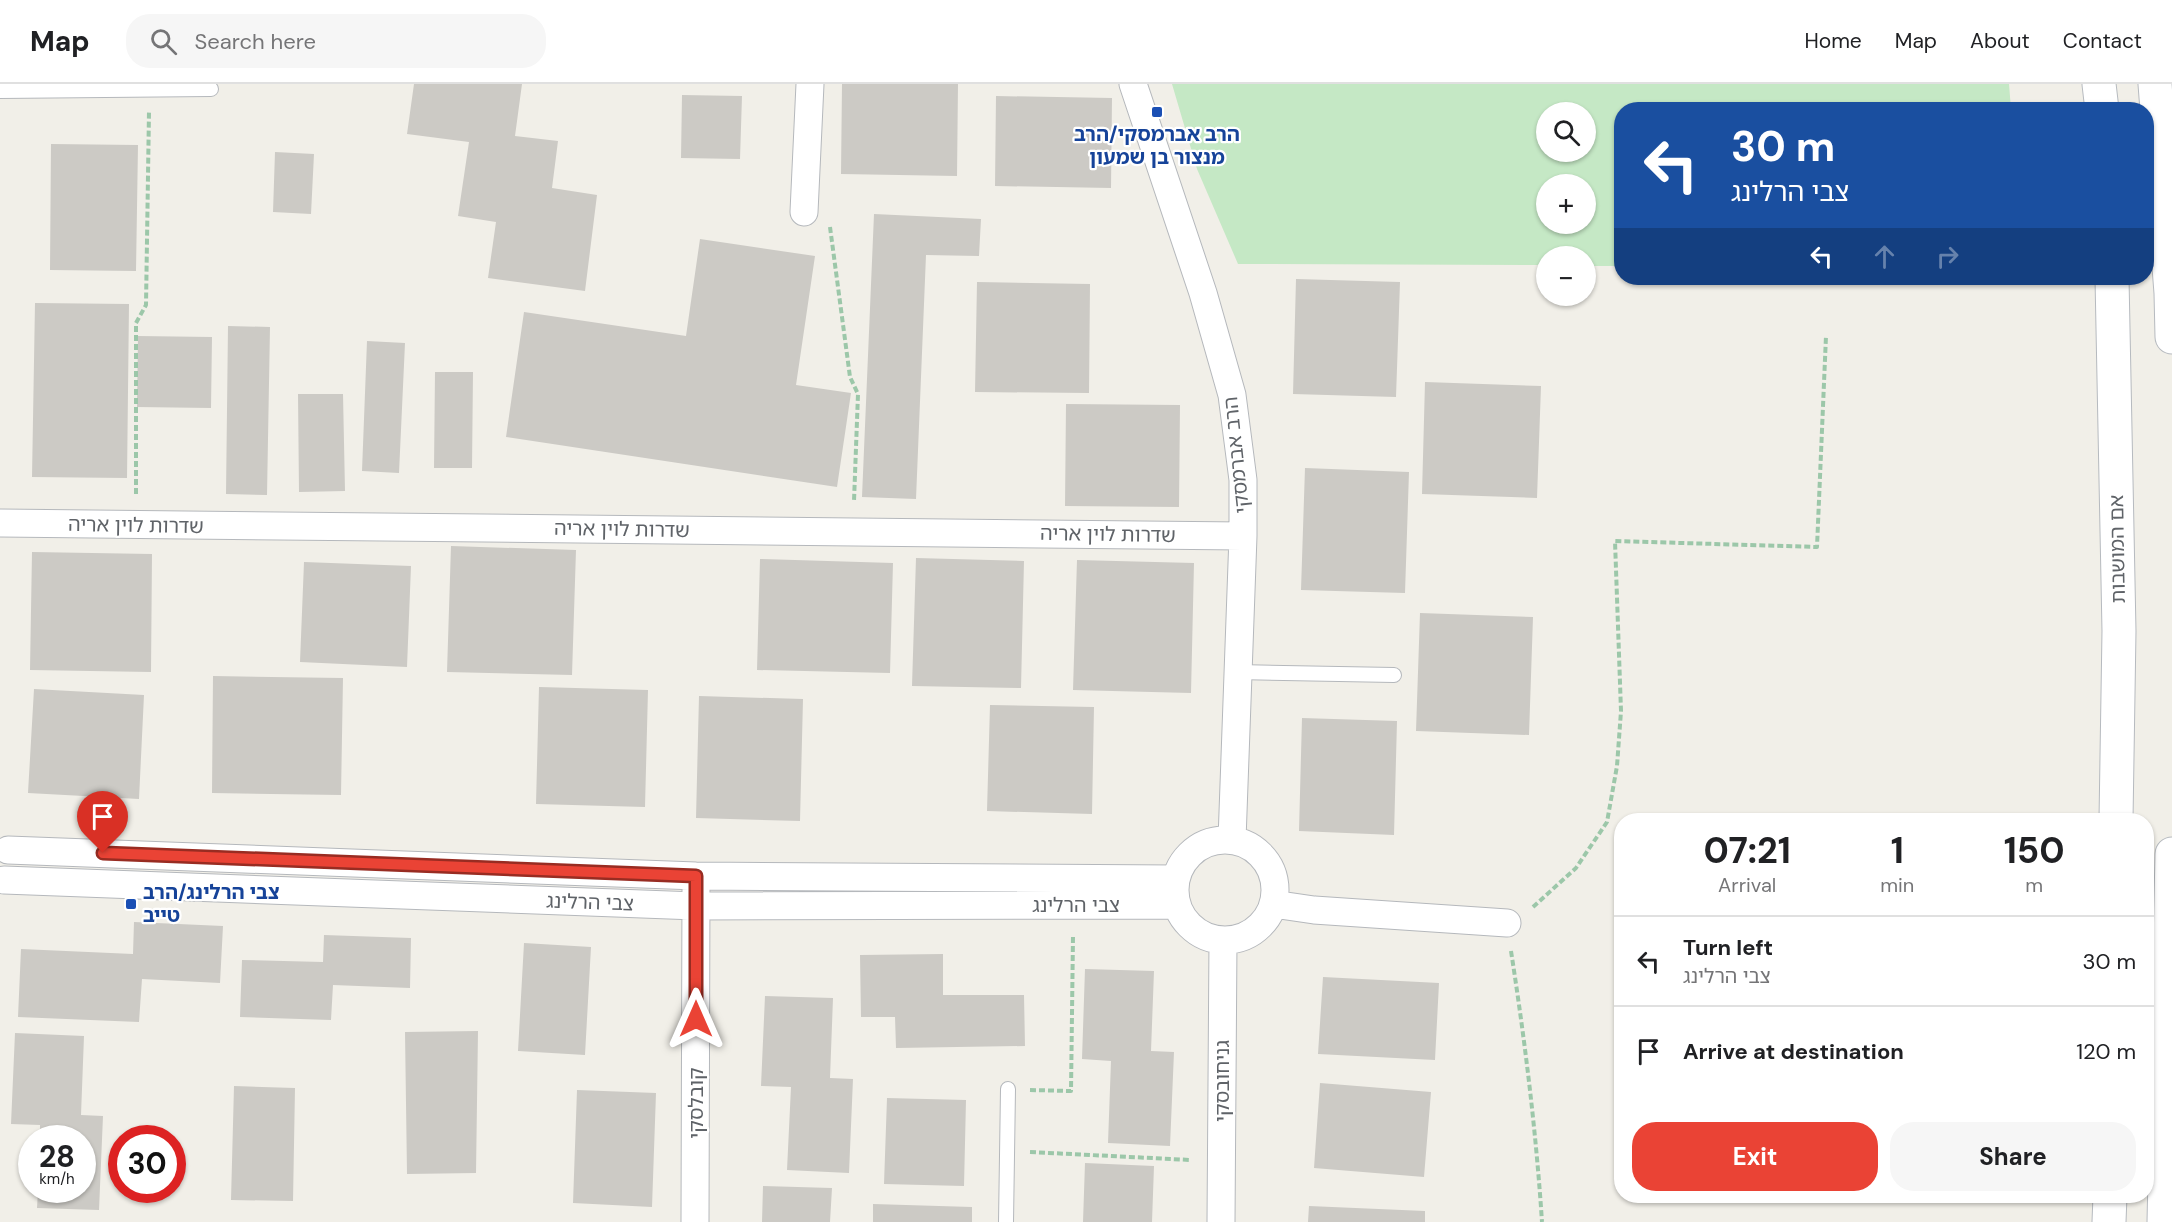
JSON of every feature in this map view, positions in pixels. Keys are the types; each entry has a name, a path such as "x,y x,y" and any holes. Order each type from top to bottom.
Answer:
{"main road":[{"path":"2099,84 2101,102"},
{"path":"2155,84 2171,293 2172,337"},
{"name":"אם המושבות","path":"2112,285 2119,631 2116,813"},
{"path":"2164,1222 2172,854"},
{"path":"2109,1222 2110,1203"}],"street":[{"path":"804,212 810,84"},
{"name":"הרב אברמסקי","path":"1133,84 1203,293 1232,395 1243,480 1232,840"},
{"name":"שדרות לוין אריה","path":"0,523 1243,536"},
{"path":"1217,840 1232,840 1248,846 1262,856 1271,870 1275,887 1274,904 1266,919 1255,931 1240,939 1222,941 1208,938 1194,931 1183,920 1176,892 1181,865 1190,853 1203,844 1217,840"},
{"path":"2,882 9,860 4,842"},
{"name":"צבי הרלינג","path":"4,842 696,876 1176,892"},
{"name":"קובלסקי","path":"695,1222 696,876"},
{"name":"צבי הרלינג","path":"2,882 696,906 1073,905 1176,892"},
{"path":"1274,904 1314,910 1507,923"},
{"name":"גניחובסקי","path":"1221,1222 1222,941"}],"lane":[{"path":"0,91 211,89"},
{"path":"1237,672 1394,675"},
{"path":"1005,1222 1008,1089"}],"path":[{"path":"136,525 136,323 146,305 150,90"},
{"path":"804,212 828,217 850,377 858,394 853,532"},
{"path":"1542,1222 1536,1132 1527,1050 1507,923 1533,907 1576,868 1607,822 1617,766 1622,711 1615,541 1817,546 1826,336"},
{"path":"1008,1089 1071,1092 1073,905"},
{"path":"1007,1151 1221,1162"}],"green space":[{"path":"1172,84 2009,84 2010,102 1614,102 1614,266 1596,266 1596,246 1536,246 1536,265 1238,264 1197,169"}],"building":[{"path":"414,84 522,84 515,136 558,141 552,188 597,195 585,291 488,278 496,222 458,216 469,142 407,134"},
{"path":"842,84 958,84 957,176 841,174"},
{"path":"682,95 742,96 740,159 681,158"},
{"path":"996,96 1112,98 1111,188 995,186"},
{"path":"51,144 138,145 136,271 50,270"},
{"path":"275,152 314,154 311,214 273,212"},
{"path":"874,214 981,219 979,256 926,255 916,499 862,497"},
{"path":"700,239 815,256 796,385 851,393 837,487 506,437 524,312 686,336"},
{"path":"1296,279 1400,282 1396,397 1293,394"},
{"path":"977,282 1090,284 1089,393 975,392"},
{"path":"35,303 129,304 127,478 32,477"},
{"path":"228,326 270,327 267,495 226,494"},
{"path":"138,336 212,337 211,408 137,407"},
{"path":"367,341 405,343 399,473 362,471"},
{"path":"435,372 473,372 472,468 434,468"},
{"path":"1425,382 1541,386 1537,498 1422,494"},
{"path":"298,394 343,394 345,491 299,492"},
{"path":"1066,404 1180,405 1179,507 1065,506"},
{"path":"1305,468 1409,472 1405,593 1301,590"},
{"path":"451,546 576,550 572,675 447,672"},
{"path":"32,552 152,554 151,672 30,670"},
{"path":"916,558 1024,561 1021,688 912,686"},
{"path":"760,559 893,563 890,673 757,670"},
{"path":"1077,560 1194,563 1191,693 1073,690"},
{"path":"304,562 411,566 407,667 300,662"},
{"path":"1420,613 1533,617 1529,735 1416,731"},
{"path":"213,676 343,678 341,795 212,793"},
{"path":"539,687 648,690 645,807 536,804"},
{"path":"34,689 144,695 139,799 28,793"},
{"path":"699,696 803,699 800,821 696,818"},
{"path":"990,705 1094,707 1092,814 987,811"},
{"path":"1302,718 1397,721 1394,835 1299,831"},
{"path":"134,922 223,926 220,983 142,979 139,1022 18,1017 21,949 133,954"},
{"path":"324,935 411,938 410,988 333,985 331,1020 240,1017 242,960 323,962"},
{"path":"524,943 591,947 585,1055 518,1051"},
{"path":"943,954 943,995 1024,995 1025,1046 896,1048 895,1017 861,1017 860,955"},
{"path":"1085,969 1154,971 1151,1051 1174,1052 1170,1146 1108,1143 1111,1061 1082,1059"},
{"path":"1323,977 1439,983 1435,1060 1318,1054"},
{"path":"765,996 833,998 830,1078 853,1079 849,1173 787,1170 791,1087 761,1086"},
{"path":"478,1031 476,1173 407,1174 405,1032"},
{"path":"15,1033 84,1036 81,1115 103,1116 99,1210 37,1208 37,1203 96,1203 96,1125 11,1124"},
{"path":"1320,1083 1431,1092 1424,1177 1314,1168"},
{"path":"234,1086 295,1088 293,1201 231,1200"},
{"path":"577,1090 656,1093 652,1207 573,1203"},
{"path":"887,1098 966,1100 964,1186 884,1184"},
{"path":"1085,1163 1154,1166 1152,1222 1083,1222"},
{"path":"763,1186 832,1188 830,1222 762,1222"},
{"path":"873,1204 972,1207 972,1222 873,1222"},
{"path":"1309,1206 1425,1211 1425,1222 1308,1222"}],"place":[{"name":"הרב אברמסקי/הרב מנצור בן שמעון","path":"1157,112"},
{"name":"צבי הרלינג/הרב טייב","path":"131,904"}],"route":[{"path":"103,853 696,876 696,1019"}]}
